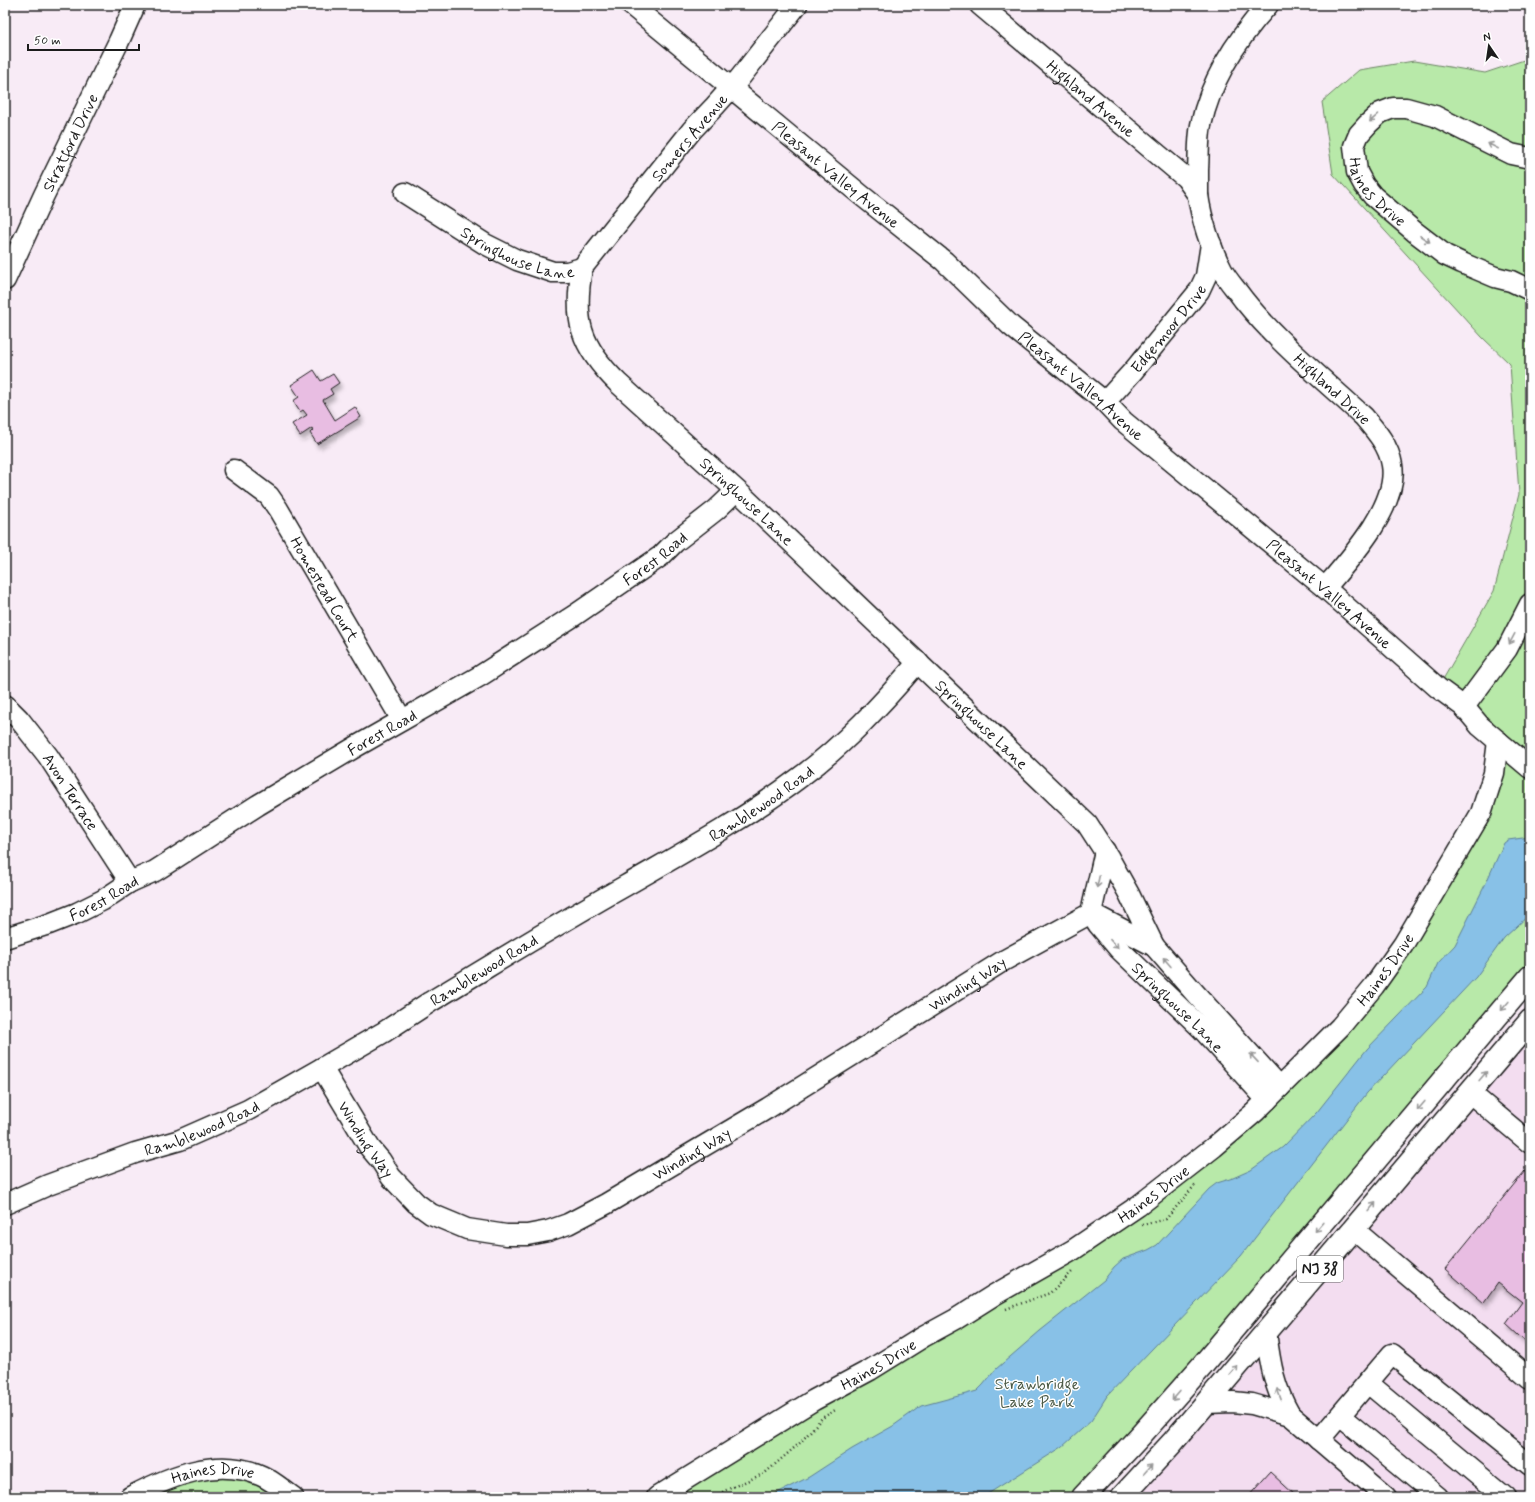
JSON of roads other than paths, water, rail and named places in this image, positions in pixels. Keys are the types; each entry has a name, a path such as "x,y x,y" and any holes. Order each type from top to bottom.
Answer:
{"highway":[{"name":"NJ 38","path":"1083,1497 1202,1366 1530,976"},
{"name":"NJ 38","path":"1122,1497 1206,1404 1530,1021"}],"street":[{"name":"Stratford Drive","path":"5,280 44,195 119,42 135,5"},
{"name":"Pleasant Valley Avenue","path":"631,5 944,261 1011,326 1105,402 1123,421 1325,588 1438,688 1464,707 1480,726 1530,768"},
{"name":"Somers Avenue","path":"582,268 692,130 731,88 797,5"},
{"name":"Highland Avenue","path":"980,5 1186,178 1198,195"},
{"path":"1198,195 1201,126 1210,94 1221,69 1232,50 1256,18 1268,5"},
{"name":"Haines Drive","path":"1530,158 1511,154 1435,116 1406,108 1393,108 1380,113 1359,134 1354,146 1357,172 1364,185 1379,201 1414,232 1445,254 1462,263 1530,290"},
{"name":"Springhouse Lane","path":"405,193 485,244 517,260 554,272 567,272 582,268 580,278 578,320 583,337 592,354 604,369 736,490 918,662 1086,824 1104,851 1129,894 1154,946 1194,992 1274,1094"},
{"name":"Highland Drive","path":"1198,195 1211,244 1222,270 1257,316 1291,350 1364,417 1377,433 1386,448 1392,464 1393,482 1388,501 1358,548 1325,588"},
{"name":"Edgemoor Drive","path":"1105,402 1134,370 1199,291 1206,276 1211,244"},
{"name":"Homestead Court","path":"234,470 269,496 274,502 402,720"},
{"name":"Forest Road","path":"5,938 77,913 103,900 130,882 155,871 258,805 480,676 520,651 661,556 716,510 736,490"},
{"path":"1464,707 1506,649 1530,604"},
{"name":"Ramblewood Road","path":"5,1204 48,1185 203,1131 248,1110 322,1068 716,832 781,791 800,778 849,736 887,698 918,662"},
{"name":"Avon Terrace","path":"5,705 19,719 48,756 130,882"},
{"name":"Haines Drive","path":"657,1497 814,1400 870,1370 923,1337 956,1320 994,1295 1072,1250 1138,1206 1214,1147 1274,1094 1351,1014 1403,945 1481,813 1494,773 1498,741"},
{"path":"1092,913 1104,851"},
{"name":"Springhouse Lane","path":"1092,913 1154,946"},
{"name":"Springhouse Lane","path":"1092,913 1098,924 1119,950 1202,1029 1274,1094"},
{"name":"Winding Way","path":"322,1068 370,1148 382,1161 391,1177 416,1203 431,1214 467,1229 506,1235 527,1235 548,1231 568,1224 606,1204 768,1108 1003,961 1092,913"},
{"path":"1469,1092 1530,1143"},
{"path":"1353,1229 1530,1379"},
{"path":"1266,1332 1275,1382 1290,1415 1386,1497"},
{"path":"1320,1440 1392,1354 1530,1465"},
{"path":"1368,1384 1505,1497"},
{"path":"1206,1404 1233,1402 1252,1404 1290,1415"},
{"path":"1340,1416 1438,1497"},
{"name":"Haines Drive","path":"130,1497 166,1479 197,1470 229,1468 262,1476 293,1497"}],"water":[{"path":"1530,837 1530,914 1504,938 1476,977 1367,1093 1241,1256 1107,1396 1091,1421 1062,1447 983,1497 769,1497 809,1477 852,1449 893,1426 921,1406 977,1391 996,1369 1040,1331 1104,1280 1114,1267 1123,1259 1157,1245 1209,1189 1217,1183 1251,1170 1283,1147 1317,1112 1367,1049 1427,987 1438,963 1455,945 1504,843 1508,840"}],"park label":[{"name":"Strawbridge Lake Park","path":"1037,1392"}]}
